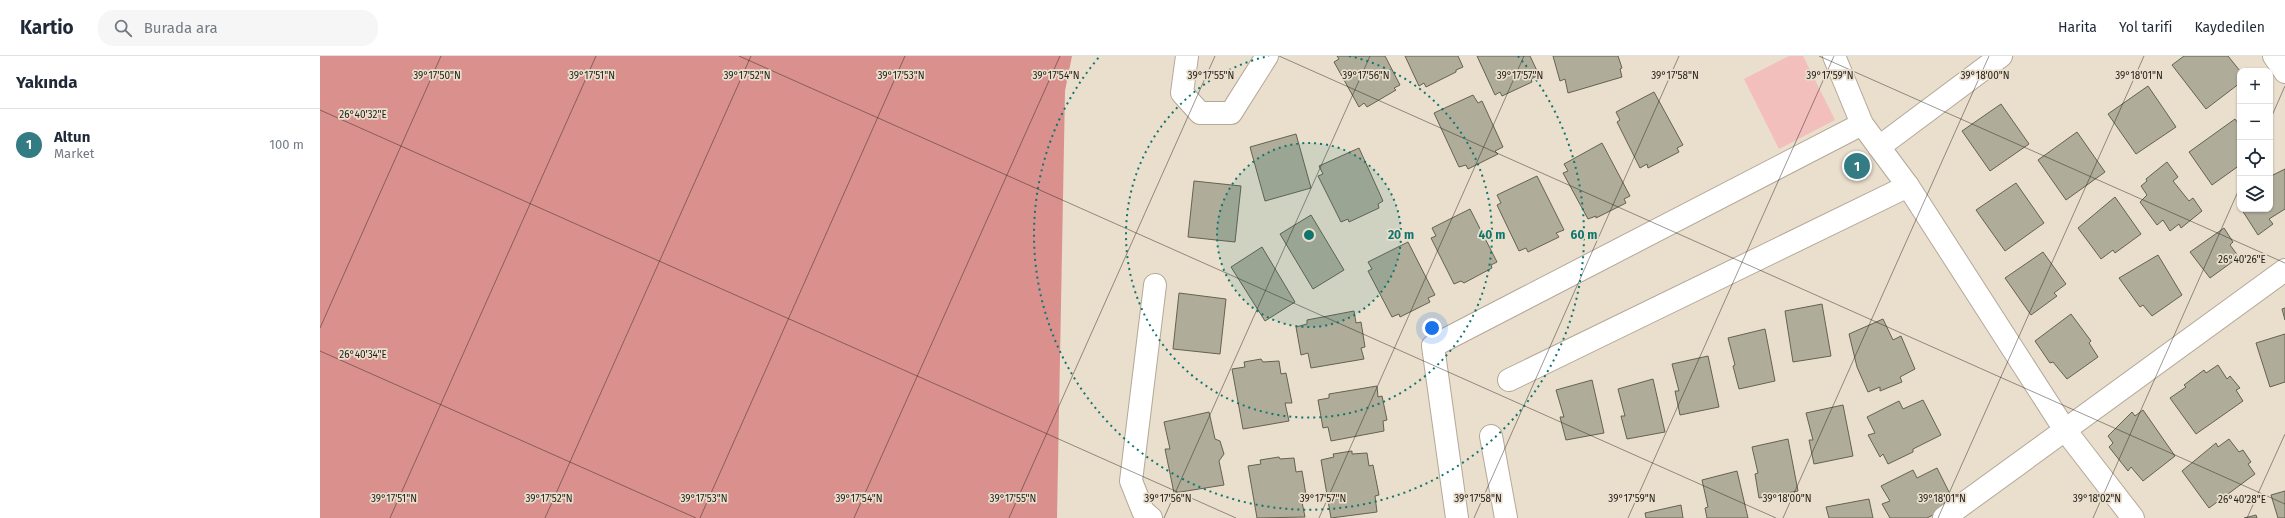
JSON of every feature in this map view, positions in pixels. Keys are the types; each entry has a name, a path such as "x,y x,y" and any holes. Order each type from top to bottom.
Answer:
{"street":[{"path":"1187,56 1182,93 1200,113 1230,114 1267,56"},
{"path":"1834,56 1862,124 1908,186 2065,430 2133,518"},
{"path":"2274,56 2285,72"},
{"path":"1879,147 1994,58"},
{"path":"1457,518 1433,346 1862,124"},
{"path":"1509,380 1908,186"},
{"path":"1944,518 2285,270"},
{"path":"1151,518 1143,511 1131,481 1155,285"},
{"path":"1491,436 1506,518"}],"shaded area":[{"path":"320,56 1072,56 1065,91 1057,518 320,518"},
{"path":"1789,56 1803,56 1835,120 1779,149 1744,79"}],"building":[{"path":"1337,56 1385,56 1400,85 1394,88 1396,90 1367,107 1364,103 1359,107 1334,62 1339,59"},
{"path":"1405,56 1458,56 1463,67 1426,87 1424,83 1419,86"},
{"path":"1477,56 1530,56 1539,75 1531,79 1532,82 1502,96 1500,92 1495,95"},
{"path":"1553,56 1618,56 1622,68 1620,69 1622,77 1568,93 1565,79 1560,81"},
{"path":"2184,56 2228,56 2238,68 2237,85 2206,109 2172,65"},
{"path":"2148,86 2176,127 2136,154 2108,114"},
{"path":"1654,92 1683,145 1677,148 1679,152 1648,168 1647,164 1640,168 1617,122 1620,120 1616,112"},
{"path":"1473,95 1478,103 1482,101 1503,147 1495,151 1498,154 1468,169 1466,165 1459,167 1434,113"},
{"path":"2001,104 2029,144 1990,171 1962,131"},
{"path":"2235,119 2237,122 2237,167 2212,185 2189,152"},
{"path":"2077,132 2105,172 2066,200 2038,160"},
{"path":"1296,134 1311,188 1265,201 1250,147"},
{"path":"1602,143 1630,196 1624,199 1626,203 1596,218 1596,216 1588,219 1563,173 1568,171 1564,164"},
{"path":"1359,148 1383,201 1378,204 1379,208 1349,222 1348,219 1341,222 1318,176 1323,174 1319,166"},
{"path":"2167,162 2178,177 2173,181 2189,201 2193,198 2202,211 2181,228 2179,224 2170,231 2163,220 2157,225 2140,202 2147,195 2141,186 2147,181 2146,179"},
{"path":"2285,169 2285,209 2269,219 2273,224 2258,235 2243,212 2273,212 2273,175"},
{"path":"1537,176 1564,230 1556,233 1559,237 1528,252 1526,248 1519,251 1497,205 1501,203 1497,195"},
{"path":"1194,181 1241,186 1235,242 1188,237"},
{"path":"2016,183 2044,223 2005,251 1976,210"},
{"path":"2115,197 2141,234 2115,253 2113,250 2101,259 2078,228"},
{"path":"1470,209 1497,262 1491,265 1492,268 1464,283 1461,281 1454,284 1431,238 1436,236 1432,228"},
{"path":"1311,215 1344,270 1313,289 1280,234"},
{"path":"2224,228 2233,242 2230,245 2239,257 2210,278 2190,252"},
{"path":"1408,242 1435,295 1428,298 1430,302 1400,317 1399,314 1392,317 1368,271 1372,269 1368,262"},
{"path":"1262,247 1295,302 1265,321 1231,267"},
{"path":"2043,252 2066,284 2054,293 2057,296 2031,315 2005,278"},
{"path":"2158,255 2182,295 2152,316 2143,305 2140,307 2119,278"},
{"path":"1179,293 1226,299 1220,354 1173,349"},
{"path":"1822,304 1831,356 1793,362 1785,311"},
{"path":"2285,308 2285,320 2282,309"},
{"path":"1354,311 1356,323 1361,322 1365,347 1361,348 1364,359 1311,368 1308,353 1301,355 1296,327 1307,324 1307,320"},
{"path":"2071,314 2091,341 2089,343 2098,357 2067,379 2053,362 2050,363 2035,341"},
{"path":"1883,319 1893,340 1901,336 1915,369 1900,377 1902,382 1880,391 1880,387 1868,392 1857,367 1849,334"},
{"path":"1765,329 1775,381 1739,389 1728,338"},
{"path":"2285,334 2285,382 2270,387 2256,343"},
{"path":"1708,356 1719,407 1680,415 1675,391 1679,391 1672,364"},
{"path":"1261,359 1263,362 1279,361 1281,374 1286,373 1292,403 1285,403 1289,421 1243,429 1232,369 1245,367 1244,362"},
{"path":"2218,365 2227,379 2230,376 2240,388 2236,390 2243,401 2196,434 2170,398 2186,387 2184,385 2204,370 2206,373"},
{"path":"1653,379 1665,432 1627,439 1621,416 1625,416 1618,389"},
{"path":"1592,380 1604,433 1566,440 1560,417 1564,417 1556,390"},
{"path":"1377,386 1378,397 1382,396 1387,420 1383,421 1384,431 1331,441 1328,427 1323,428 1318,400 1329,398 1329,394"},
{"path":"1923,400 1941,435 1913,449 1913,452 1888,464 1883,454 1880,457 1868,435 1875,433 1867,417 1899,401 1903,409"},
{"path":"1843,405 1853,456 1814,464 1809,440 1813,440 1806,413"},
{"path":"2143,410 2175,456 2143,481 2131,467 2128,471 2109,447 2113,443 2108,436 2132,412 2135,416"},
{"path":"1209,412 1215,439 1220,441 1224,454 1219,461 1224,485 1174,493 1165,449 1170,449 1164,422"},
{"path":"1788,439 1798,491 1759,498 1755,474 1758,473 1752,447"},
{"path":"2229,439 2239,452 2243,450 2251,462 2248,464 2255,474 2209,508 2182,471 2216,443 2218,447"},
{"path":"1352,451 1352,454 1367,453 1369,466 1373,465 1379,495 1375,496 1377,512 1331,518 1321,460 1334,457 1333,454"},
{"path":"1279,457 1280,459 1294,458 1296,472 1302,471 1307,501 1302,502 1305,517 1257,518 1248,466 1261,464 1260,460"},
{"path":"1937,468 1955,504 1927,518 1890,518 1882,504 1890,501 1881,486 1913,470 1917,478"},
{"path":"1737,471 1748,518 1707,518 1705,508 1708,507 1702,480"},
{"path":"2285,491 2285,518 2278,518 2271,495"},
{"path":"1869,499 1873,518 1829,518 1826,507"},
{"path":"1681,505 1683,518 1646,518 1645,513"},
{"path":"2256,515 2257,518 2244,518"}],"place":[{"name":"Altun","path":"1857,166"}]}
